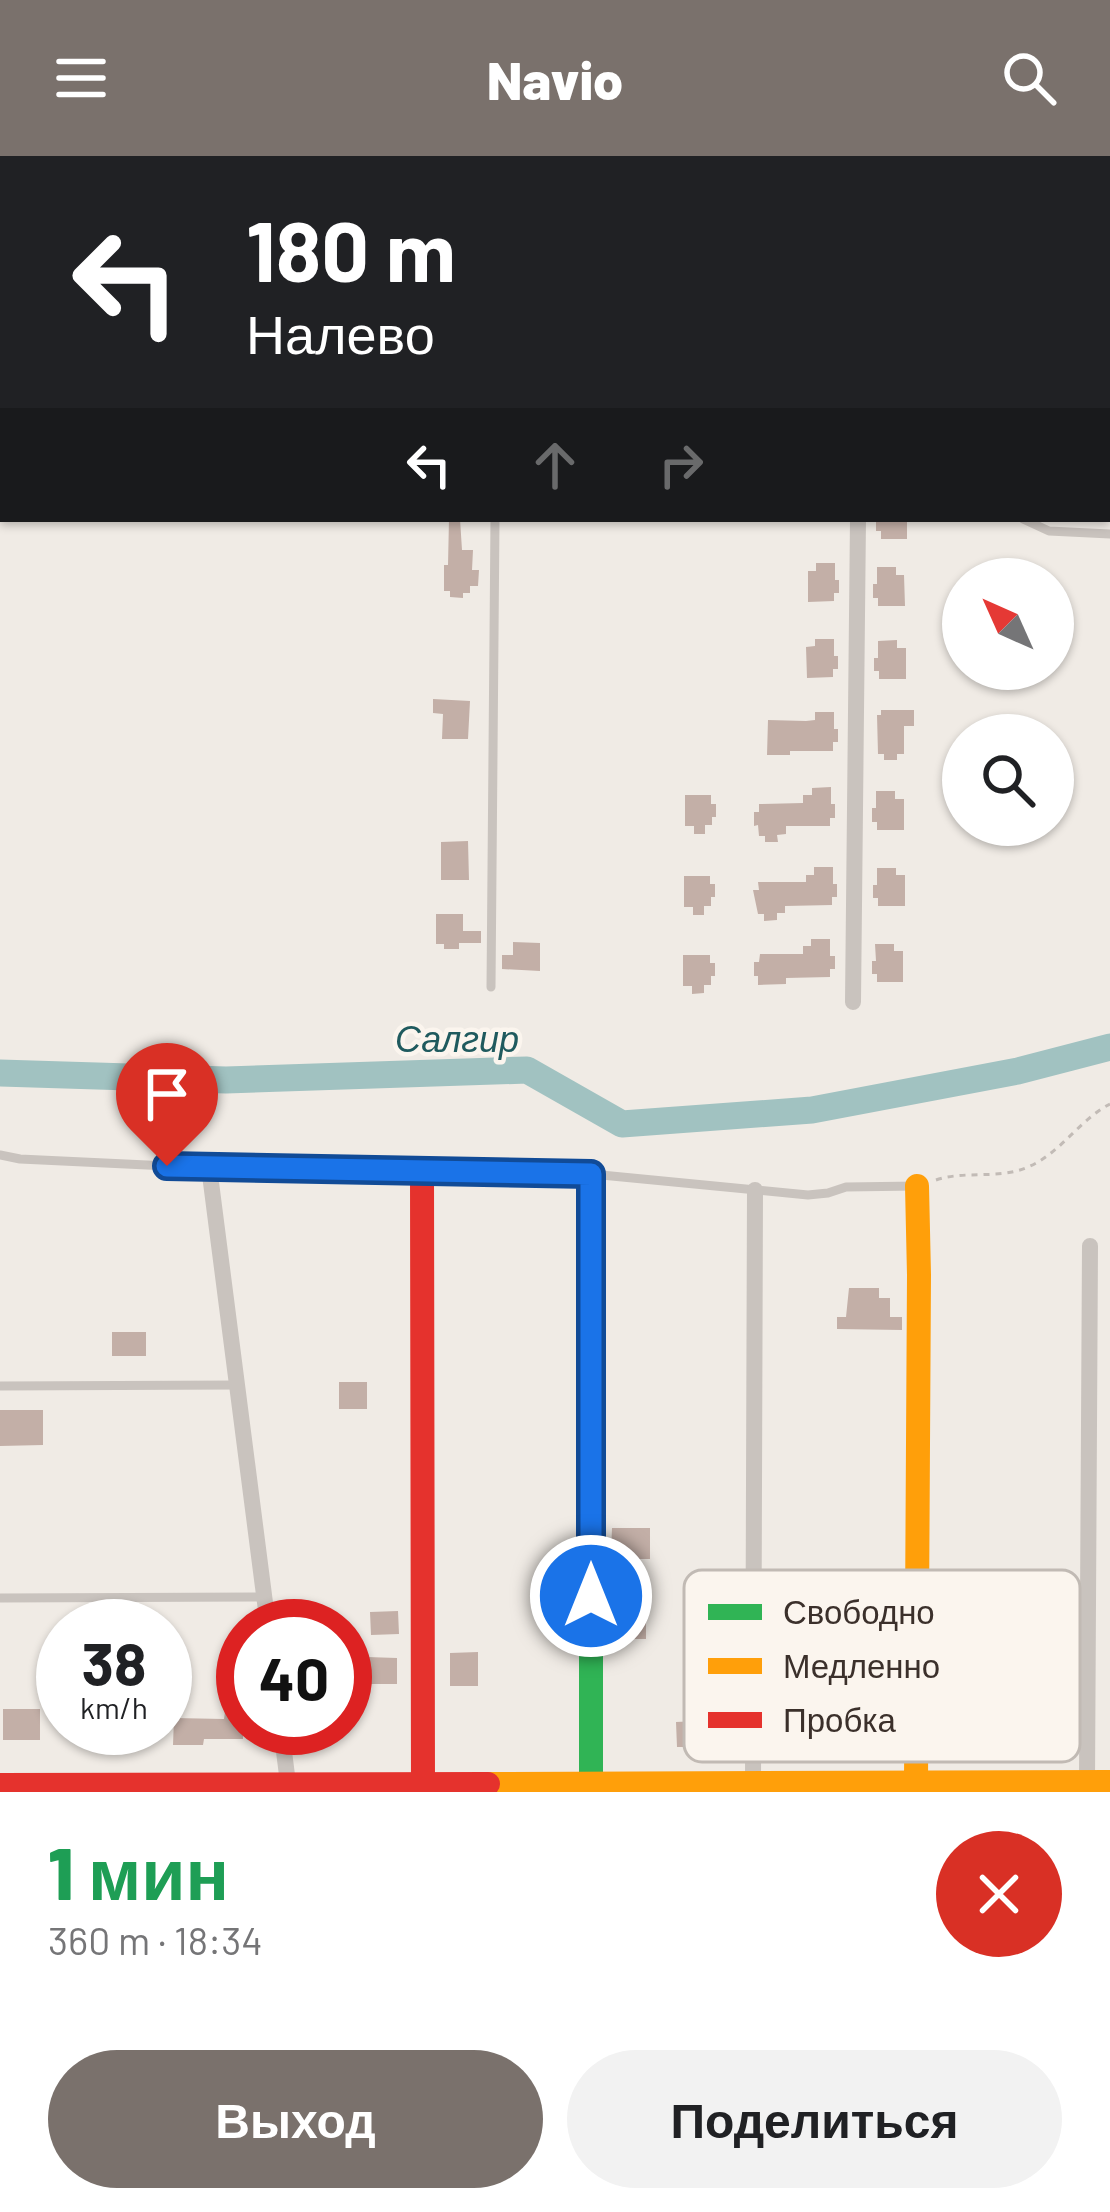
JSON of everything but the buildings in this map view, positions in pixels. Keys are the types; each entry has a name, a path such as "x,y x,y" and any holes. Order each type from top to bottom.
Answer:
{"street":[{"path":"853,1002 858,522"},
{"path":"209,1168 264,1597"},
{"path":"422,1172 423,1784"},
{"path":"591,1174 591,1783"},
{"path":"917,1186 917,1570"},
{"path":"754,1570 755,1190"},
{"path":"0,1785 170,1788 288,1783 529,1788 591,1783 640,1788 916,1782 997,1787 1098,1782 1090,1246"},
{"path":"284,1755 288,1783"},
{"path":"753,1762 753,1783"},
{"path":"916,1762 916,1782"}],"lane":[{"path":"491,987 495,522"},
{"path":"1030,522 1049,531 1110,534"},
{"path":"0,1155 20,1160 209,1168 591,1174 808,1195 846,1187 917,1186"},
{"path":"0,1386 237,1385"},
{"path":"0,1598 264,1597"}],"path":[{"path":"917,1186 944,1177 1007,1174 1031,1166 1110,1104"}],"waterway":[{"name":"Салгир","path":"0,1073 226,1080 527,1070 622,1124 812,1110 1018,1071 1110,1047"}],"traffic: fast":[{"path":"591,1174 591,1783"}],"traffic: slow":[{"path":"917,1186 917,1570"},
{"path":"916,1762 916,1782"},
{"path":"488,1784 1110,1782"}],"traffic: jam":[{"path":"422,1172 423,1784"},
{"path":"0,1785 488,1784"}],"route":[{"path":"167,1166 591,1174 591,1596"}]}
